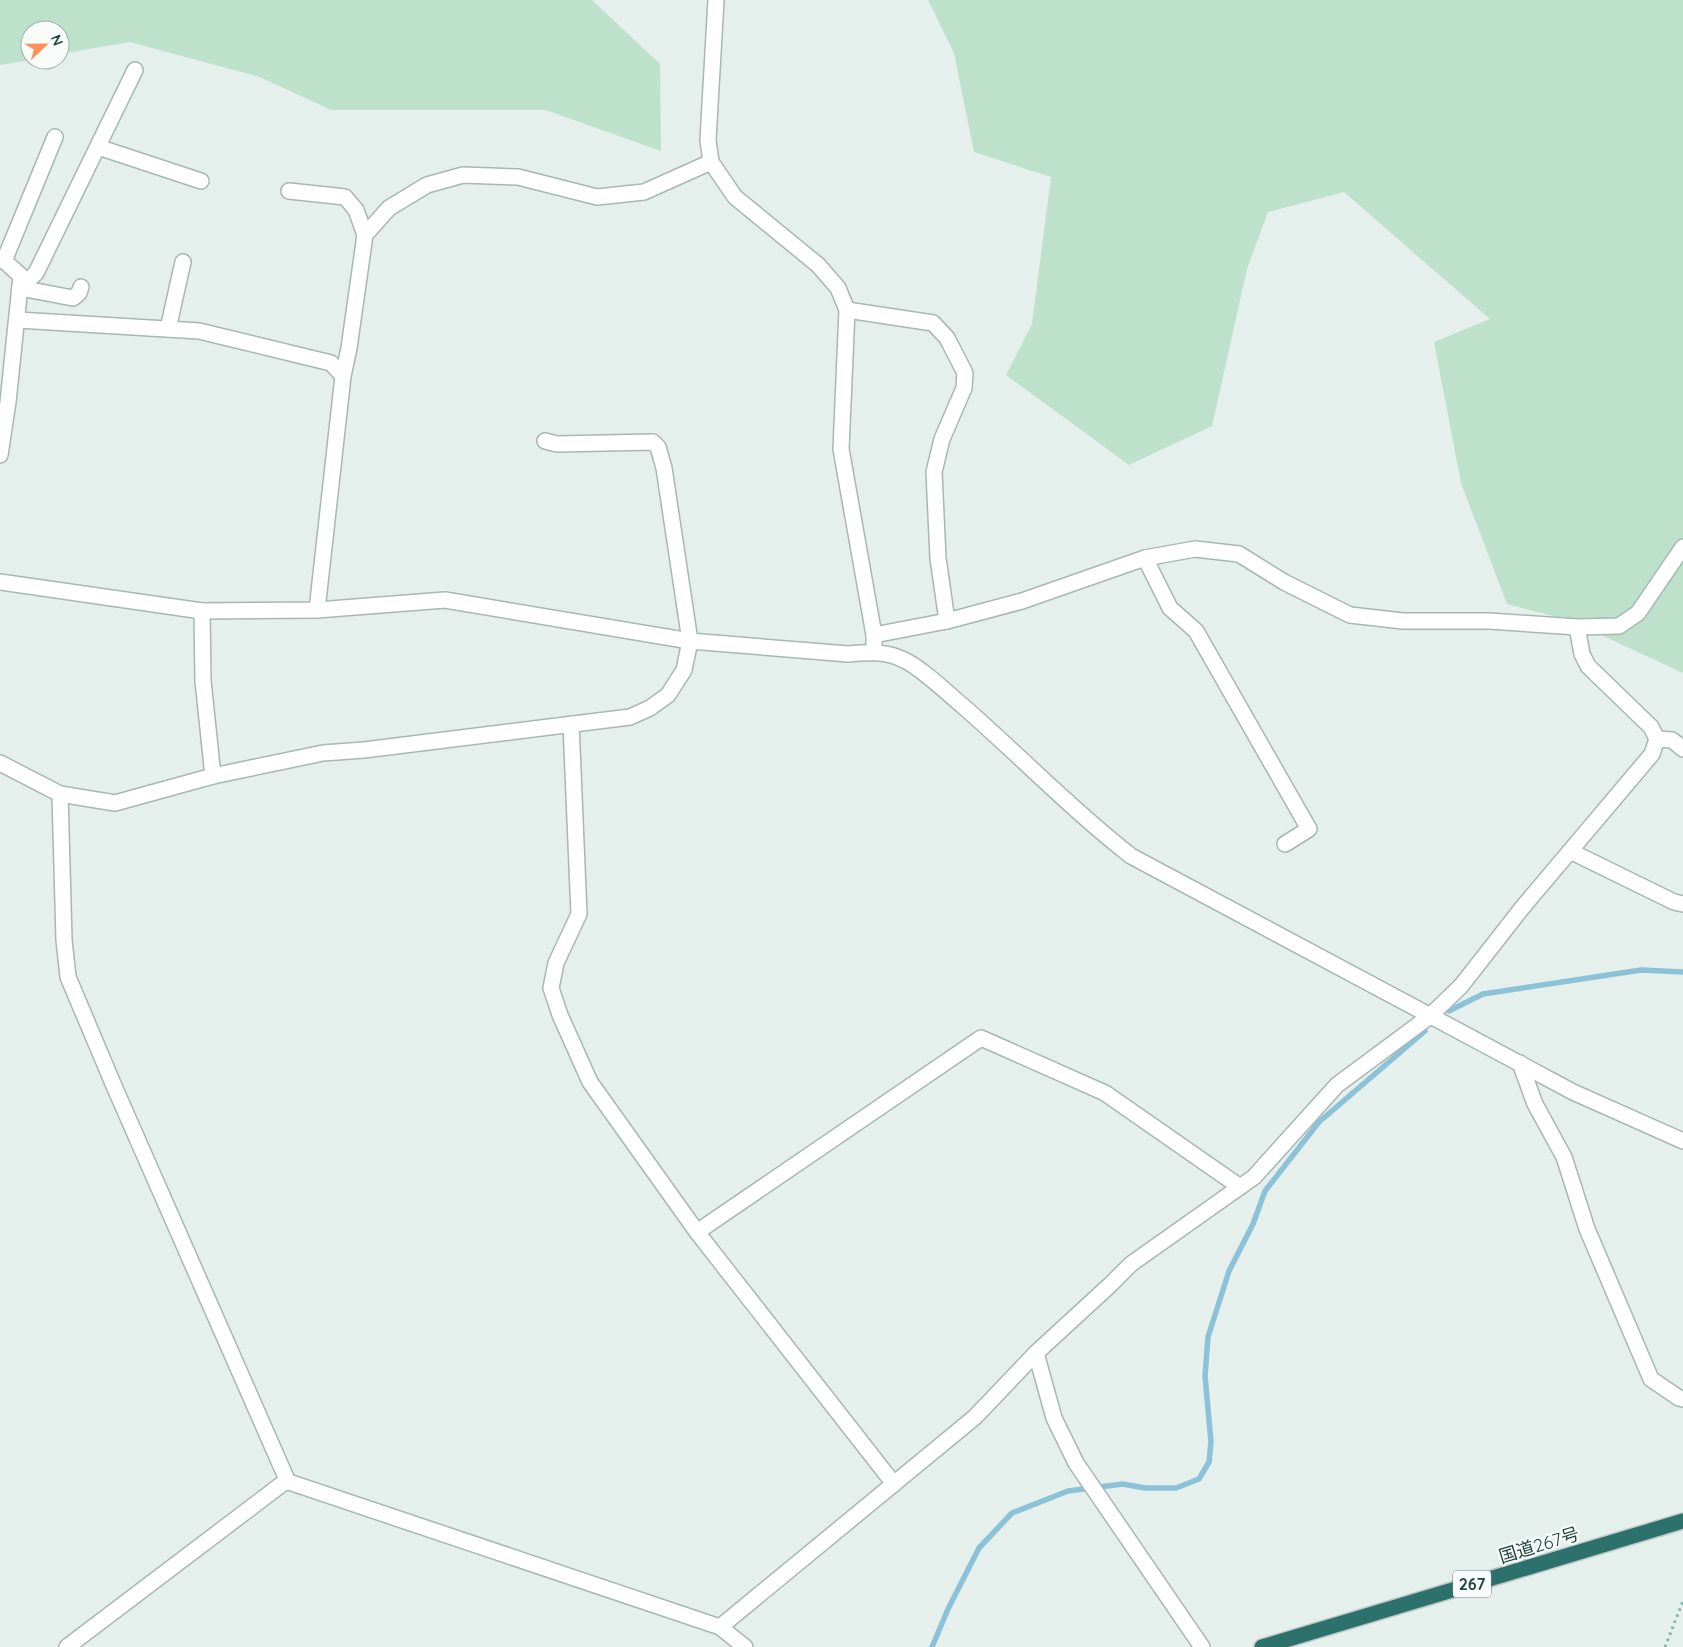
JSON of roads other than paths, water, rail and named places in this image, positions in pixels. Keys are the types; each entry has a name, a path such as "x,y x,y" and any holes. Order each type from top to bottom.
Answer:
{"highway":[{"name":"国道267号","path":"1262,1647 1683,1521"}],"street":[{"path":"716,0 708,140 711,162 735,197 818,265 838,288 847,310 841,449 874,635 873,651"},
{"path":"20,288 36,273 135,70"},
{"path":"0,455 4,402 18,320 21,276 2,259 55,137"},
{"path":"98,147 201,182"},
{"path":"365,235 389,208 427,185 463,175 518,177 597,197 644,192 711,162"},
{"path":"289,191 345,198 356,210 365,235 349,348 343,376 317,610"},
{"path":"168,329 183,262"},
{"path":"20,288 73,298 79,294 81,287"},
{"path":"847,310 933,323 946,338 965,373 964,388 942,439 934,472 938,558 947,621"},
{"path":"18,320 199,331 331,363 343,376"},
{"path":"0,763 60,794 115,804 214,776 322,753 364,750 630,717 650,708 668,695 684,670 690,641 664,468 658,447 653,442 557,444 545,441"},
{"path":"874,635 947,621 1022,601 1145,558 1195,549 1239,554 1284,582 1350,615 1403,621 1488,621 1577,627 1619,626 1638,613 1683,547"},
{"path":"1145,558 1170,608 1196,631 1309,829 1285,844"},
{"path":"0,582 202,611 317,610 445,600 690,641 848,654 873,651 904,660 931,679 987,727 1094,828 1131,856 1573,1092 1683,1141"},
{"path":"202,611 203,681 214,776"},
{"path":"720,1627 975,1417 1036,1353 1130,1264 1254,1177 1337,1085 1430,1016 1461,986 1522,908 1652,754 1657,739 1651,727 1588,666 1582,654 1577,627"},
{"path":"571,724 579,914 556,963 552,988 560,1015 590,1082 697,1232 894,1484"},
{"path":"1657,739 1672,740 1683,749"},
{"path":"60,794 64,940 68,977 288,1482"},
{"path":"1570,851 1674,902 1683,904"},
{"path":"697,1232 981,1038 1105,1093 1240,1187"},
{"path":"1520,1063 1535,1104 1564,1157 1588,1229 1651,1379 1679,1398 1683,1398"},
{"path":"1036,1353 1054,1418 1076,1463 1202,1647"},
{"path":"67,1647 286,1481 720,1627 745,1647"}],"waterway":[{"path":"1449,1011 1483,994 1641,970 1683,972"},
{"path":"932,1647 948,1609 979,1548 1012,1513 1068,1491 1123,1484 1145,1488 1176,1488 1199,1479 1209,1462 1211,1442 1205,1376 1208,1337 1229,1271 1253,1224 1265,1191 1319,1122 1425,1031"}]}
